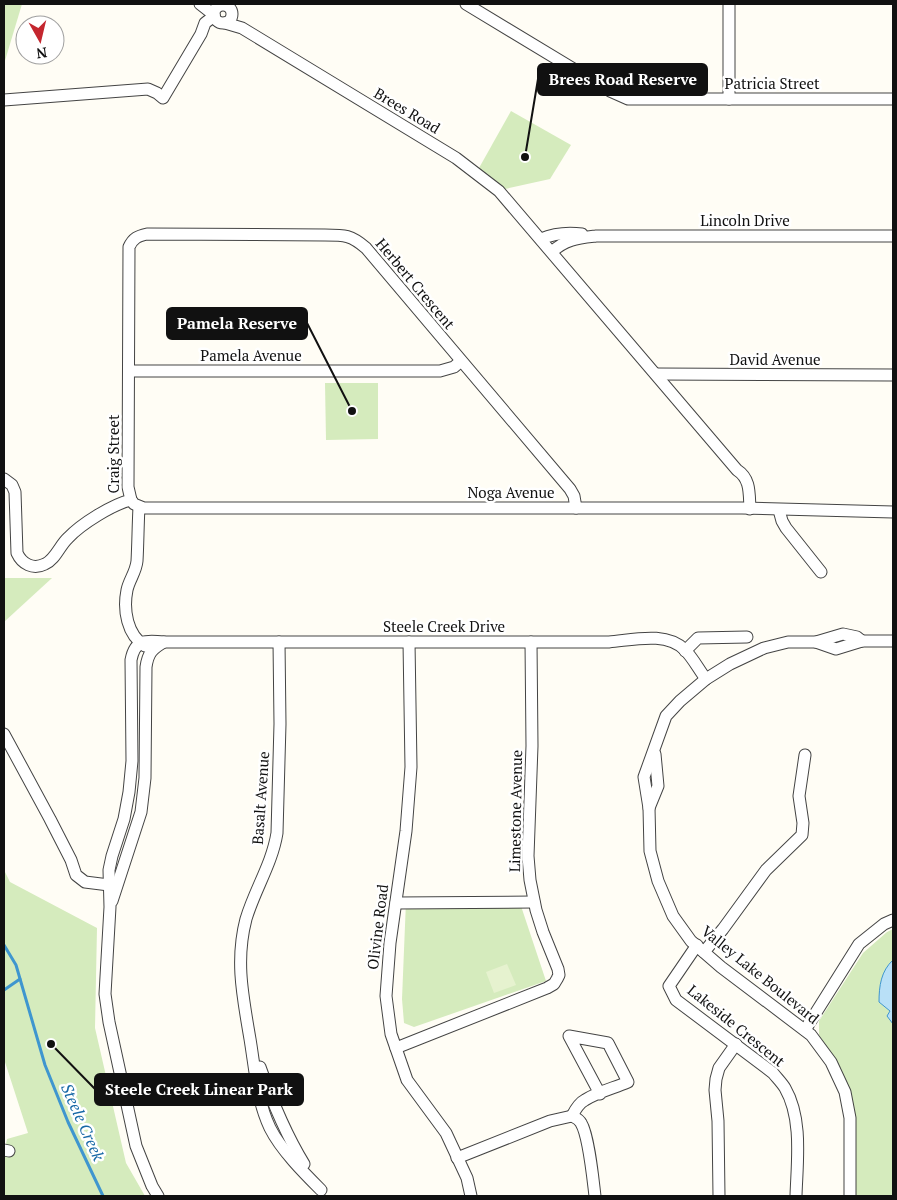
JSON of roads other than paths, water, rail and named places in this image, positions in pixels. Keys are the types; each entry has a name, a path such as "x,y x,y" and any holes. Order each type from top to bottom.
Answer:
{"street":[{"name":"Brees Road","path":"200,4 223,11 242,28 466,164 499,191 541,240"},
{"name":"Patricia Street","path":"466,4 619,96 634,99 893,99"},
{"path":"729,4 729,99"},
{"path":"4,100 148,89 157,92 163,98 201,34 223,11"},
{"name":"Lincoln Drive","path":"541,240 551,234 563,233 596,236 893,236"},
{"name":"Herbert Crescent","path":"129,247 139,235 147,234 346,235 354,238 366,248 570,489 574,496 576,508"},
{"name":"Lincoln Drive","path":"552,252 558,246 568,241 596,236"},
{"path":"541,240 737,470 746,478 748,484 746,508"},
{"name":"Craig Street","path":"4,480 12,485 15,492 17,553 20,560 25,564 34,566 43,566 49,562 71,534 100,514 120,503 135,503 128,487 129,247"},
{"name":"Pamela Avenue","path":"129,371 440,371 454,367 461,361"},
{"name":"David Avenue","path":"656,374 893,375"},
{"path":"110,907 141,812 146,778 146,667 151,649 140,643 130,630 126,602 127,590 135,571 135,503"},
{"name":"Noga Avenue","path":"135,503 746,508 893,512"},
{"path":"780,510 782,521 786,528 821,572"},
{"name":"Valley Lake Boulevard","path":"850,1196 850,1118 845,1092 831,1062 806,1030 691,941 674,916 658,881 650,851 649,808 644,778 666,716 680,701 706,679 730,664 764,648 788,642 816,642 843,634 857,637 862,641 893,641"},
{"path":"685,651 698,638 747,637"},
{"name":"Steele Creek Drive","path":"140,643 147,640 164,642 609,642 650,638 673,641 685,651 706,679"},
{"name":"Steele Creek Drive","path":"151,649 164,642"},
{"name":"Basalt Avenue","path":"279,642 280,724 277,833 268,867 247,918 240,957 240,980 250,1040 279,1119 290,1140 324,1193"},
{"name":"Olivine Road","path":"409,642 411,767 406,831 390,943 386,996 391,1034 407,1080 446,1133 467,1178 471,1196"},
{"name":"Limestone Avenue","path":"396,1048 554,984 559,975 543,932 530,880 528,856 532,746 531,642"},
{"path":"140,643 132,652 131,660 132,761 129,792 124,819 109,870 110,907 105,994 109,1022 136,1146 158,1196"},
{"path":"4,734 71,860 76,875 85,882 109,885"},
{"path":"700,948 723,929 766,870 802,835 803,823 799,796 805,755"},
{"path":"396,903 534,902"},
{"path":"806,1030 859,944 884,924 893,920"},
{"name":"Lakeside Crescent","path":"700,948 669,986 676,1000 773,1073 785,1088 792,1104 796,1121 796,1196"},
{"path":"572,1116 578,1106 585,1100 600,1094 628,1082 608,1043 569,1036 600,1094"},
{"path":"718,1196 716,1079 719,1068 736,1044"},
{"path":"457,1158 550,1121 572,1116 578,1119 584,1129 595,1196"}],"water":[{"path":"893,960 893,1024 887,1016 890,1011 879,1002 881,979"}],"waterway":[{"name":"Steele Creek","path":"4,945 16,965 45,1065 68,1122 103,1196"},
{"path":"4,990 20,979"}],"place":[{"name":"Brees Road Reserve","path":"525,157"},
{"name":"Pamela Reserve","path":"352,411"},
{"name":"Steele Creek Linear Park","path":"51,1044"}]}
